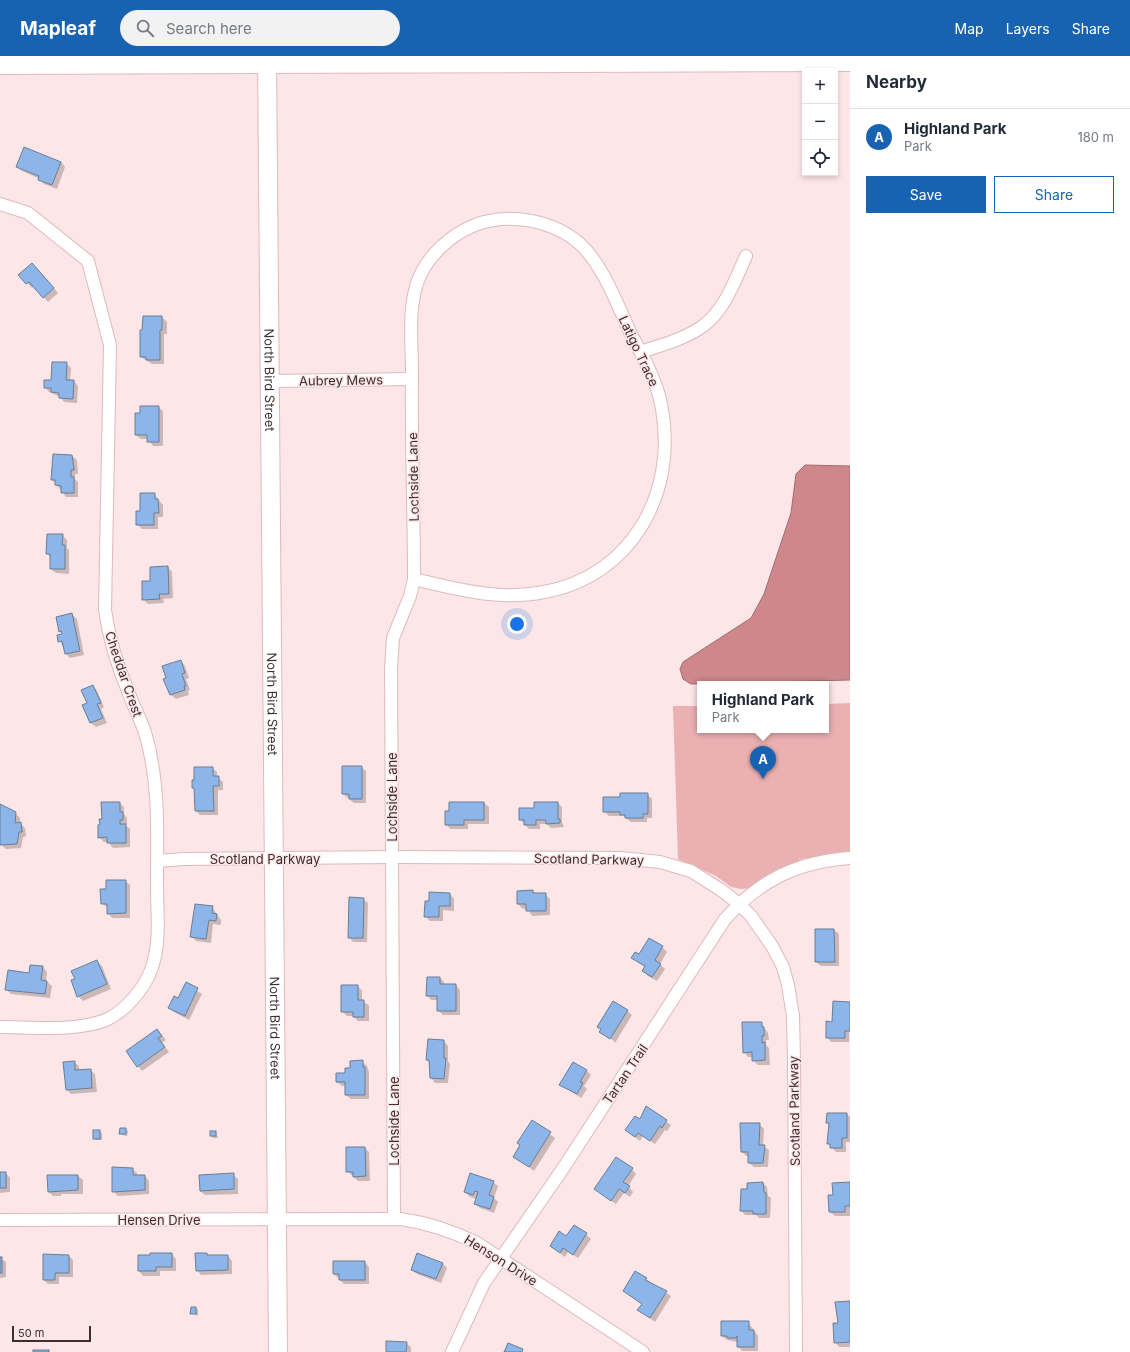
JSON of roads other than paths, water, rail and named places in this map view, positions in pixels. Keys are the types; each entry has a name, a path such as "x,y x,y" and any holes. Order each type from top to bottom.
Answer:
{"street":[{"path":"0,65 267,60 850,62"},
{"name":"North Bird Street","path":"267,60 278,1352"},
{"name":"Cheddar Crest","path":"0,204 28,213 88,261 110,346 105,610 111,642 127,690 146,735 153,767 156,797 158,941 152,969 141,987 120,1012 98,1022 69,1027 0,1027"},
{"name":"Latigo Trace","path":"412,379 413,300 423,270 440,249 455,235 483,222 501,220 534,222 549,225 579,244 599,268 654,378 662,407 665,429 664,454 660,484 654,504 643,526 625,550 610,563 588,576 560,589 542,593 520,595 470,593 414,579"},
{"path":"641,352 684,336 704,325 719,309 732,287 746,256"},
{"name":"Aubrey Mews","path":"270,381 412,379"},
{"name":"Lochside Lane","path":"394,1219 391,669 393,638 410,596 414,579 412,379"},
{"name":"Scotland Parkway","path":"157,861 392,857 621,858 648,860 691,871 721,890 738,904 762,930 783,967 788,985 792,1016 796,1352"},
{"name":"Tartan Trail","path":"452,1352 481,1289 564,1167 725,919 738,904 775,877 800,867 827,859 850,858"},
{"name":"Henson Drive","path":"317,1220 394,1219 422,1222 457,1233 502,1258 643,1352"},
{"name":"Hensen Drive","path":"0,1220 317,1220"}],"place":[{"name":"Highland Park","path":"763,779"}]}
